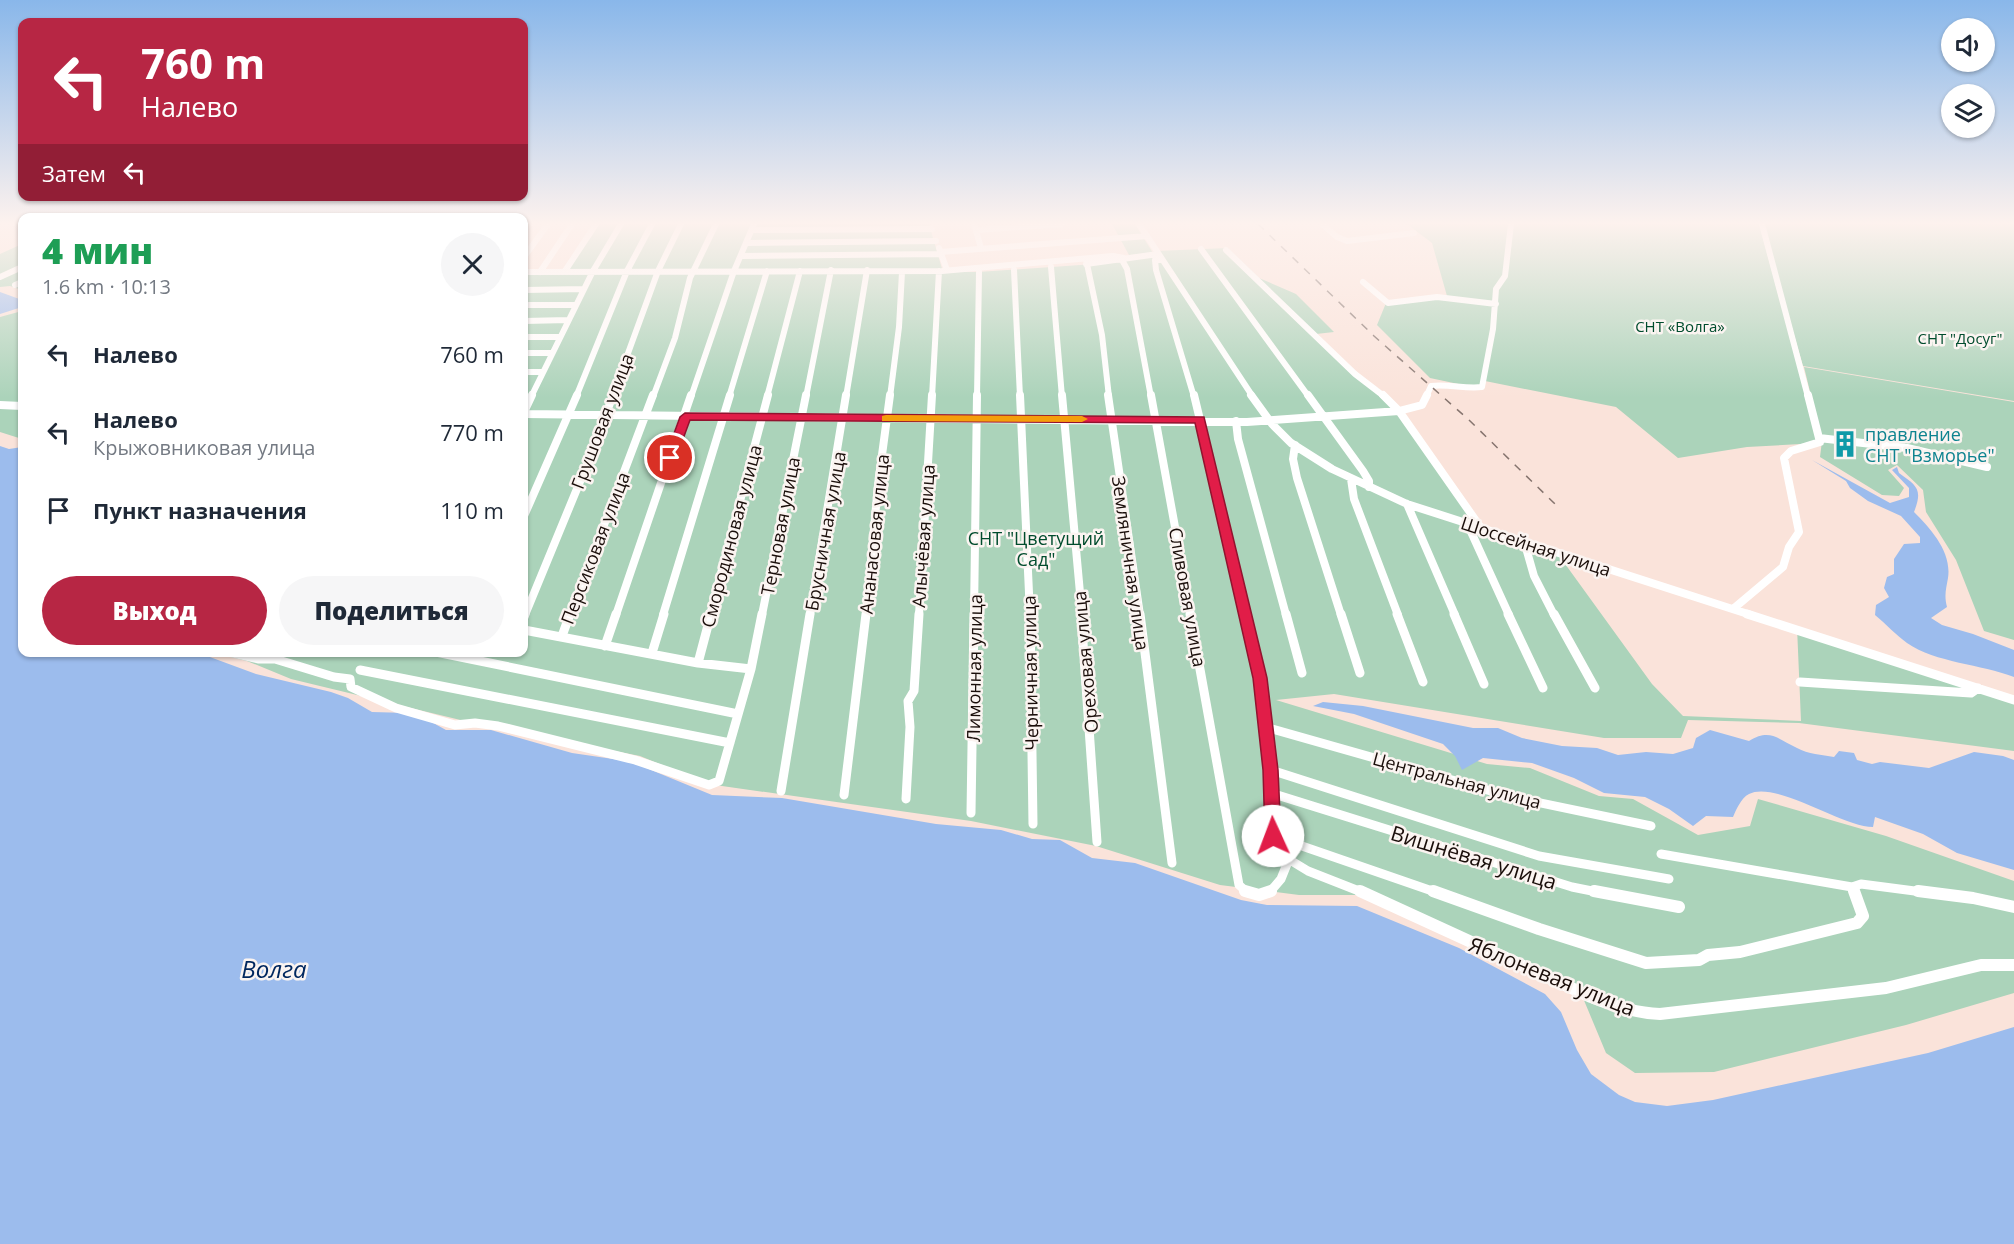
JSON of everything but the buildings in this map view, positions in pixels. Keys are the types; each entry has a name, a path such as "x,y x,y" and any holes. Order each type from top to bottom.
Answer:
{"street":[{"path":"528,404 588,282"},
{"path":"528,507 623,282"},
{"name":"Грушовая улица","path":"528,607 606,415 654,282"},
{"name":"Персиковая улица","path":"562,636 675,338 689,282"},
{"path":"604,646 730,282"},
{"path":"652,653 764,282"},
{"name":"Смородиновая улица","path":"698,663 797,282"},
{"name":"Терновая улица","path":"280,657 334,677 350,680 351,687 357,692 396,708 455,725 475,723 498,726 635,760 702,784 715,784 719,781 751,669 829,282"},
{"name":"Брусничная улица","path":"781,791 865,282"},
{"name":"Ананасовая улица","path":"844,795 862,652 878,485 899,327 901,282"},
{"name":"Алычёвая улица","path":"906,799 910,727 908,701 914,691 940,282"},
{"name":"Лимонная улица","path":"971,813 979,282"},
{"name":"Черничная улица","path":"1014,282 1019,420 1030,608 1032,824"},
{"name":"Ореховая улица","path":"1052,282 1087,678 1098,842"},
{"name":"Земляничная улица","path":"1092,282 1102,335 1110,419 1134,571 1172,863"},
{"name":"Сливовая улица","path":"1130,282 1239,885 1243,890 1257,895 1266,894 1282,881 1287,864 1284,856"},
{"path":"1160,282 1200,420 1252,638 1260,678 1271,770 1273,836 1284,856"},
{"name":"Шоссейная улица","path":"1176,282 1269,420 1295,445 1352,479 1407,504 2014,700"},
{"path":"1224,282 1363,471 1369,481 1369,487"},
{"path":"1260,282 1355,374 1382,393 1400,411 1481,528"},
{"path":"1363,282 1388,303 1437,297 1496,304"},
{"path":"528,413 685,417 1236,421 1400,411 1422,405 1431,386 1446,384 1471,388 1482,387 1488,363 1497,288 1501,282"},
{"path":"1733,609 1783,567 1789,547 1799,532 1784,458 1793,449 1819,444 1777,282"},
{"path":"528,290 584,290"},
{"path":"528,305 576,305"},
{"path":"528,321 568,320"},
{"path":"528,337 560,337"},
{"path":"528,353 551,353"},
{"path":"528,372 543,372"},
{"path":"528,392 533,392"},
{"path":"0,405 18,406"},
{"path":"1236,421 1238,439 1302,673"},
{"path":"1819,438 1907,448 1987,467"},
{"path":"1295,445 1294,469 1360,673"},
{"path":"1352,479 1354,499 1423,682"},
{"path":"1407,504 1484,684"},
{"path":"1467,524 1543,688"},
{"path":"1524,541 1534,576 1595,688"},
{"path":"528,631 698,663 751,669"},
{"path":"250,657 259,659 271,657"},
{"path":"460,657 738,714"},
{"path":"360,670 730,743"},
{"path":"1800,682 1971,693 1978,688"},
{"name":"Центральная улица","path":"1265,727 1512,797 1651,826"},
{"path":"1271,770 1539,856 1669,879"},
{"name":"Вишнёвая улица","path":"1271,793 1572,888 1679,907"},
{"name":"Яблоневая улица","path":"1273,836 1344,859 1539,930 1646,963 1699,960 1707,955 1740,951 1857,923 1863,916 1852,887"},
{"path":"1662,855 1852,887 1861,884 1973,898 2014,907"},
{"name":"Яблоневая улица","path":"1284,856 1305,869 1389,903 1539,974 1617,1007 1642,1014 1660,1014 1886,988 1981,965 2014,965"}],"green space":[{"path":"0,282 18,282 18,289 10,286 0,287"},
{"name":"СНТ \"Цветущий Сад\"","path":"528,282 1268,282 1296,294 1334,332 1316,334 1355,373 1379,389 1479,525 1555,550 1652,684 1683,716 1801,721 1797,627 2014,697 2014,751 1799,723 1688,720 1681,738 1604,738 1334,694 1276,700 1487,764 1530,768 1599,796 1633,799 1698,835 1750,826 1758,799 1886,836 2014,881 2014,993 1906,1025 1714,1072 1635,1073 1606,1053 1578,986 1368,895 1299,895 1220,885 1096,846 971,821 708,784 640,756 477,724 291,679 231,657 528,657"},
{"name":"СНТ «Волга»","path":"1443,282 1775,282 1819,443 1747,447 1678,458 1616,407 1485,381 1482,389 1430,378 1377,325 1386,303 1447,296"},
{"name":"СНТ \"Досуг\"","path":"1779,282 2014,282 2014,401 1803,366"},
{"path":"18,312 18,438 0,432 0,317"},
{"path":"1804,367 2014,402 2014,640 1984,631 1956,560 1926,512 1923,490 1897,465 1888,470 1904,488 1899,496 1882,495 1820,457 1822,441"}],"water":[{"path":"0,292 18,299 18,308 0,314"},
{"name":"Волга","path":"0,446 9,449 18,448 18,657 210,657 256,674 331,692 348,698 372,712 408,713 426,719 446,730 491,730 572,753 620,760 639,765 712,795 782,798 936,824 1001,830 1032,839 1060,840 1092,858 1135,863 1241,900 1267,905 1357,906 1459,948 1545,994 1561,1012 1577,1050 1591,1074 1619,1095 1635,1102 1667,1106 1713,1100 1928,1053 2014,1027 2014,1244 0,1244"},
{"path":"1812,460 1890,503 1909,497 1909,488 1892,470 1897,467 1899,473 1914,485 1918,498 1914,512 1939,542 1947,559 1948,578 1945,596 1947,607 1931,618 1942,625 2014,650 2014,677 1919,650 1903,640 1875,615 1876,605 1889,597 1884,588 1887,577 1894,574 1894,559 1904,544 1920,543 1920,537 1901,516 1868,501 1850,488 1846,481"},
{"path":"1323,702 1363,706 1473,728 1498,728 1522,738 1562,746 1597,748 1618,755 1646,752 1673,754 1693,748 1696,738 1710,730 1749,741 1763,735 1774,736 1810,753 1834,757 1839,751 1854,753 1857,760 1872,764 1880,762 1929,768 1974,752 2003,756 2014,760 2014,870 1957,853 1923,834 1875,817 1873,827 1860,825 1775,793 1761,791 1749,794 1741,801 1733,817 1706,816 1693,826 1669,809 1645,797 1604,793 1574,778 1532,763 1483,758 1462,770 1455,756 1443,744 1354,714 1313,706"}],"railway":[{"path":"1318,282 1374,336 1469,420 1556,505"}],"slow traffic":[{"path":"886,418 1082,419"}],"place":[{"name":"правление СНТ \"Взморье\"","path":"1845,444"}],"route":[{"path":"670,458 685,417 1200,420 1260,678 1271,770 1273,836"}]}
